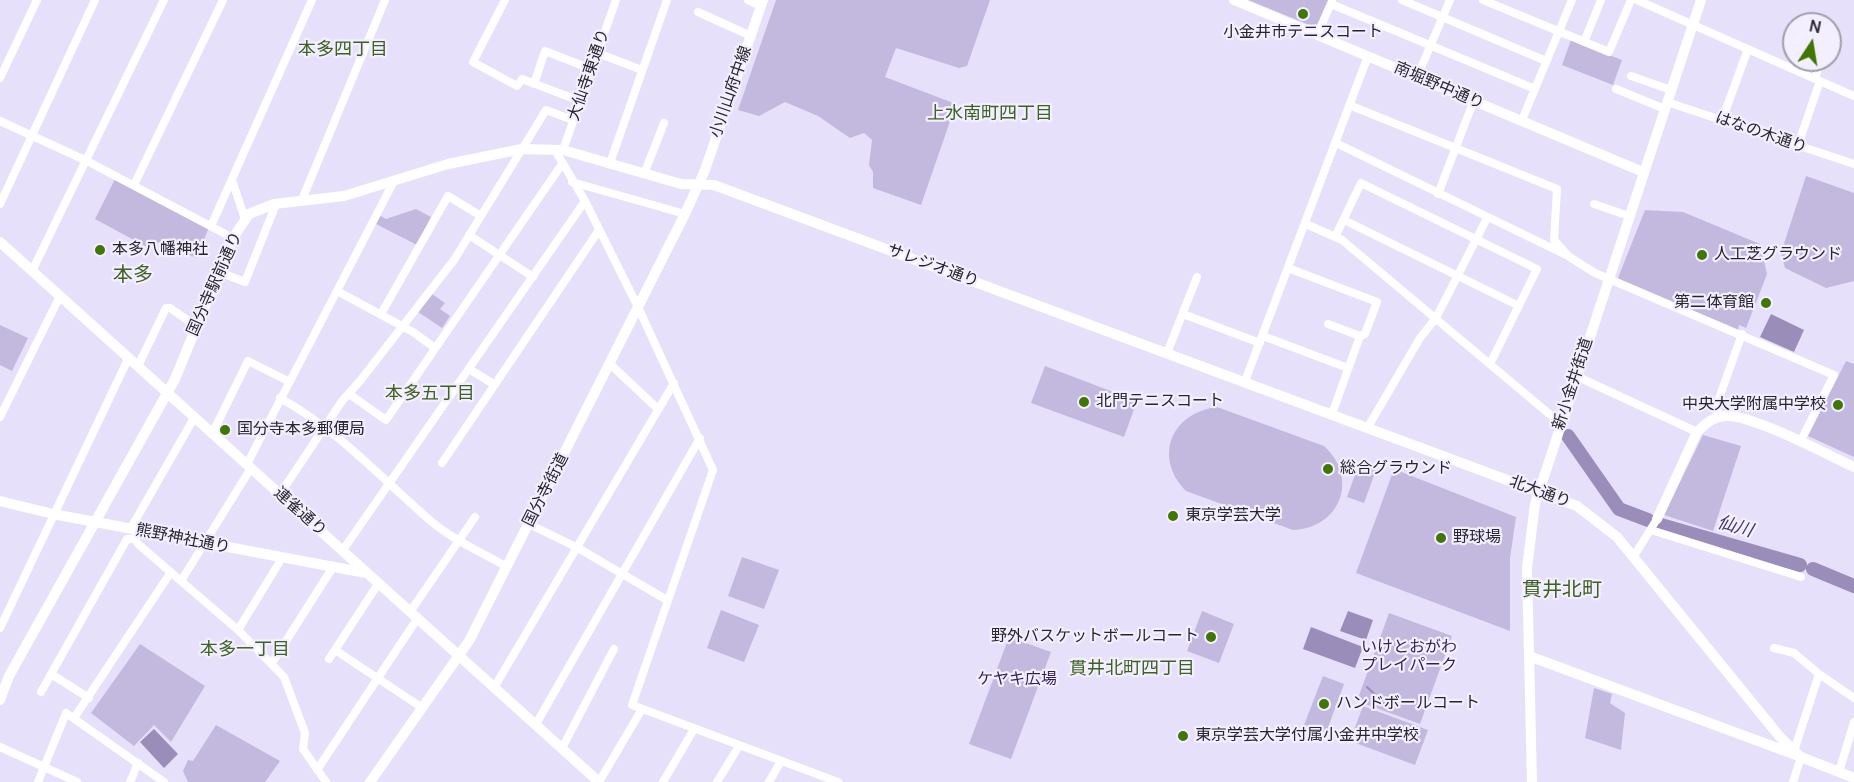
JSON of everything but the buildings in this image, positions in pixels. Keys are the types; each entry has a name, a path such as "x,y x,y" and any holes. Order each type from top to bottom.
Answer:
{"street":[{"path":"0,78 37,0"},
{"path":"0,204 95,0"},
{"path":"32,270 164,0"},
{"path":"134,185 223,0"},
{"path":"210,226 312,0"},
{"path":"301,201 385,0"},
{"path":"505,0 472,62 517,86 522,79 580,101"},
{"name":"大仙寺東通り","path":"559,150 573,120 616,0"},
{"path":"610,163 667,0"},
{"path":"747,0 762,3"},
{"name":"南堀野中通り","path":"1234,0 1643,172"},
{"path":"1402,0 1546,61"},
{"path":"1417,77 1450,0"},
{"path":"1483,0 1609,52 1631,0"},
{"path":"1584,42 1601,0"},
{"path":"1637,0 1854,96"},
{"name":"新小金井街道","path":"1532,782 1527,568 1539,491 1701,0"},
{"path":"1522,120 1558,32 1568,1"},
{"path":"1317,35 1331,2 1535,89"},
{"name":"小川山府中線","path":"699,184 762,3"},
{"path":"698,12 751,36"},
{"path":"1722,120 1748,49"},
{"path":"534,84 545,51 591,69"},
{"path":"597,53 642,70"},
{"path":"1245,381 1368,56"},
{"path":"1798,146 1819,72"},
{"path":"1631,76 1671,90"},
{"name":"はなの木通り","path":"1616,88 1854,164"},
{"path":"1438,194 1458,148 1474,100"},
{"path":"1349,105 1557,189 1554,240 1568,256"},
{"path":"280,494 349,394 454,260 546,110 573,120"},
{"path":"0,121 87,161 233,238"},
{"path":"644,174 664,123"},
{"path":"1336,143 1568,256 1607,280 1742,334 1834,375 1800,442"},
{"name":"国分寺駅前通り","path":"0,700 5,673 96,522 168,393 233,238 245,219 254,210 276,204 344,196 458,162 522,149 559,150 681,184 699,184"},
{"path":"559,150 562,164 585,201 638,307 713,470 666,600 632,705 838,782"},
{"path":"349,394 386,420 562,164"},
{"path":"232,180 245,219"},
{"path":"572,182 685,214"},
{"path":"181,581 249,466 288,381 393,183"},
{"path":"1335,237 1361,183 1537,269 1490,364"},
{"name":"国分寺街道","path":"370,782 459,655 529,524 699,184"},
{"name":"サレジオ通り","path":"699,184 714,185 1167,353"},
{"path":"381,314 448,196 481,216"},
{"path":"343,550 585,201"},
{"path":"219,272 245,282 276,204"},
{"path":"1594,204 1629,216"},
{"path":"1368,427 1420,338 1436,318 1487,218"},
{"path":"1344,220 1519,306"},
{"path":"1306,224 1335,237 1436,318 1560,423"},
{"path":"442,463 598,230"},
{"path":"470,235 533,277"},
{"name":"連雀通り","path":"0,242 599,782"},
{"path":"1288,268 1377,302 1365,334 1360,336 1332,414"},
{"path":"1167,353 1197,277"},
{"path":"337,291 402,326 435,348"},
{"path":"0,417 60,296"},
{"path":"138,366 166,308 170,308 196,326"},
{"path":"1183,314 1348,368"},
{"path":"1328,324 1360,336"},
{"path":"1718,417 1717,404 1742,334"},
{"name":"北大通り","path":"1167,353 1563,499 1592,515 1611,531 1634,556 1722,667 1798,754 1854,778"},
{"path":"0,628 129,357"},
{"path":"212,434 248,361 288,381"},
{"path":"609,363 658,409"},
{"path":"469,369 495,385"},
{"path":"1576,376 1697,432"},
{"path":"495,686 674,384"},
{"path":"280,398 325,427 391,483 434,524 507,567"},
{"path":"1634,556 1657,519 1697,432 1706,422 1718,417 1742,418 1854,467"},
{"path":"40,693 134,532 194,418"},
{"path":"536,724 700,438"},
{"name":"熊野神社通り","path":"0,501 134,532 366,573"},
{"path":"317,770 378,678 458,538 475,517"},
{"path":"529,524 578,548 666,600"},
{"path":"1651,530 1801,577"},
{"path":"134,532 171,572 238,630 284,677 305,733 303,749 326,782"},
{"path":"238,630 282,558"},
{"path":"272,663 333,567"},
{"path":"74,718 171,572"},
{"path":"329,659 378,584"},
{"path":"1774,648 1794,653 1819,674 1854,698"},
{"path":"562,748 614,649"},
{"path":"336,650 421,707"},
{"path":"1529,656 1798,754"},
{"path":"51,674 89,698"},
{"path":"1793,782 1819,674"},
{"path":"599,782 642,709"},
{"path":"38,782 66,713 164,782"},
{"path":"1839,772 1854,722"},
{"path":"663,782 694,729"},
{"path":"717,782 739,746"},
{"path":"0,747 77,782"},
{"path":"769,782 781,761"},
{"path":"130,782 138,763"}],"green space":[{"path":"776,0 990,0 967,66 959,68 896,48 885,77 956,104 921,205 873,188 873,172 869,165 872,140 864,133 850,138 818,116 785,102 759,116 738,110"},
{"name":"小金井市テニスコート","path":"1248,0 1329,0 1317,28"},
{"path":"1571,40 1622,60 1613,85 1562,65"},
{"path":"1806,176 1854,193 1854,281 1826,288 1785,268 1781,253"},
{"path":"115,179 209,227 197,258 157,242 145,246 95,219"},
{"path":"416,209 431,217 417,245 374,223 379,215 386,219"},
{"path":"1645,210 1683,212 1760,244 1767,274 1746,328 1739,325 1738,330 1616,283"},
{"path":"432,294 445,303 440,309 450,316 442,328 418,312"},
{"path":"0,325 28,338 12,371 0,365"},
{"name":"中央大学附属中学校","path":"1846,361 1854,364 1854,457 1808,436"},
{"name":"北門テニスコート","path":"1045,366 1137,401 1124,437 1031,403"},
{"path":"1217,407 1324,446 1335,459 1341,472 1340,499 1333,511 1323,521 1310,527 1293,530 1186,491 1176,478 1170,464 1169,451 1172,438 1178,427 1188,418 1201,411"},
{"path":"1703,435 1741,446 1713,531 1664,515"},
{"path":"1359,464 1376,470 1364,503 1347,497"},
{"name":"野球場","path":"1394,469 1516,517 1510,558 1510,631 1356,573"},
{"path":"742,557 779,570 764,609 728,596"},
{"path":"721,610 759,625 744,662 707,648"},
{"name":"野外バスケットボールコート","path":"1202,611 1234,624 1219,663 1187,651"},
{"name":"いけとおがわ プレイパーク","path":"1389,613 1452,636 1420,724 1357,701"},
{"name":"ケヤキ広場","path":"1009,637 1051,652 1011,759 969,744"},
{"path":"140,644 205,686 171,742 154,725 134,746 91,713"},
{"name":"ハンドボールコート","path":"1323,676 1344,684 1326,733 1304,725"},
{"path":"1594,688 1612,694 1610,703 1625,713 1621,750 1585,738"},
{"path":"1363,706 1428,730 1415,765 1350,741"},
{"path":"216,725 280,761 265,782 188,782 183,771 188,760 193,761"}],"shaded area":[{"path":"1771,314 1804,330 1794,352 1760,337"},
{"path":"1348,611 1373,620 1366,640 1340,631"},
{"path":"1311,627 1363,647 1355,668 1303,649"},
{"path":"154,729 178,754 164,768 140,742"}],"waterway":[{"name":"仙川","path":"1568,436 1619,509 1648,520"},
{"name":"仙川","path":"1661,525 1800,565"},
{"name":"仙川","path":"1813,569 1854,586"},
{"path":"1367,687 1384,703 1390,703"}],"place":[{"name":"小金井市テニスコート","path":"1303,14"},
{"name":"本多八幡神社","path":"100,250"},
{"name":"人工芝グラウンド","path":"1702,255"},
{"name":"第二体育館","path":"1766,303"},
{"name":"北門テニスコート","path":"1084,402"},
{"name":"中央大学附属中学校","path":"1838,405"},
{"name":"国分寺本多郵便局","path":"225,430"},
{"name":"総合グラウンド","path":"1328,469"},
{"name":"東京学芸大学","path":"1173,516"},
{"name":"野球場","path":"1441,538"},
{"name":"野外バスケットボールコート","path":"1211,637"},
{"name":"ハンドボールコート","path":"1324,704"},
{"name":"東京学芸大学付属小金井中学校","path":"1183,736"}],"district":[{"name":"本多四丁目","path":"343,50"},
{"name":"上水南町四丁目","path":"990,114"},
{"name":"本多","path":"133,275"},
{"name":"本多五丁目","path":"430,394"},
{"name":"貫井北町","path":"1562,590"},
{"name":"本多一丁目","path":"245,650"},
{"name":"貫井北町四丁目","path":"1132,669"}]}
